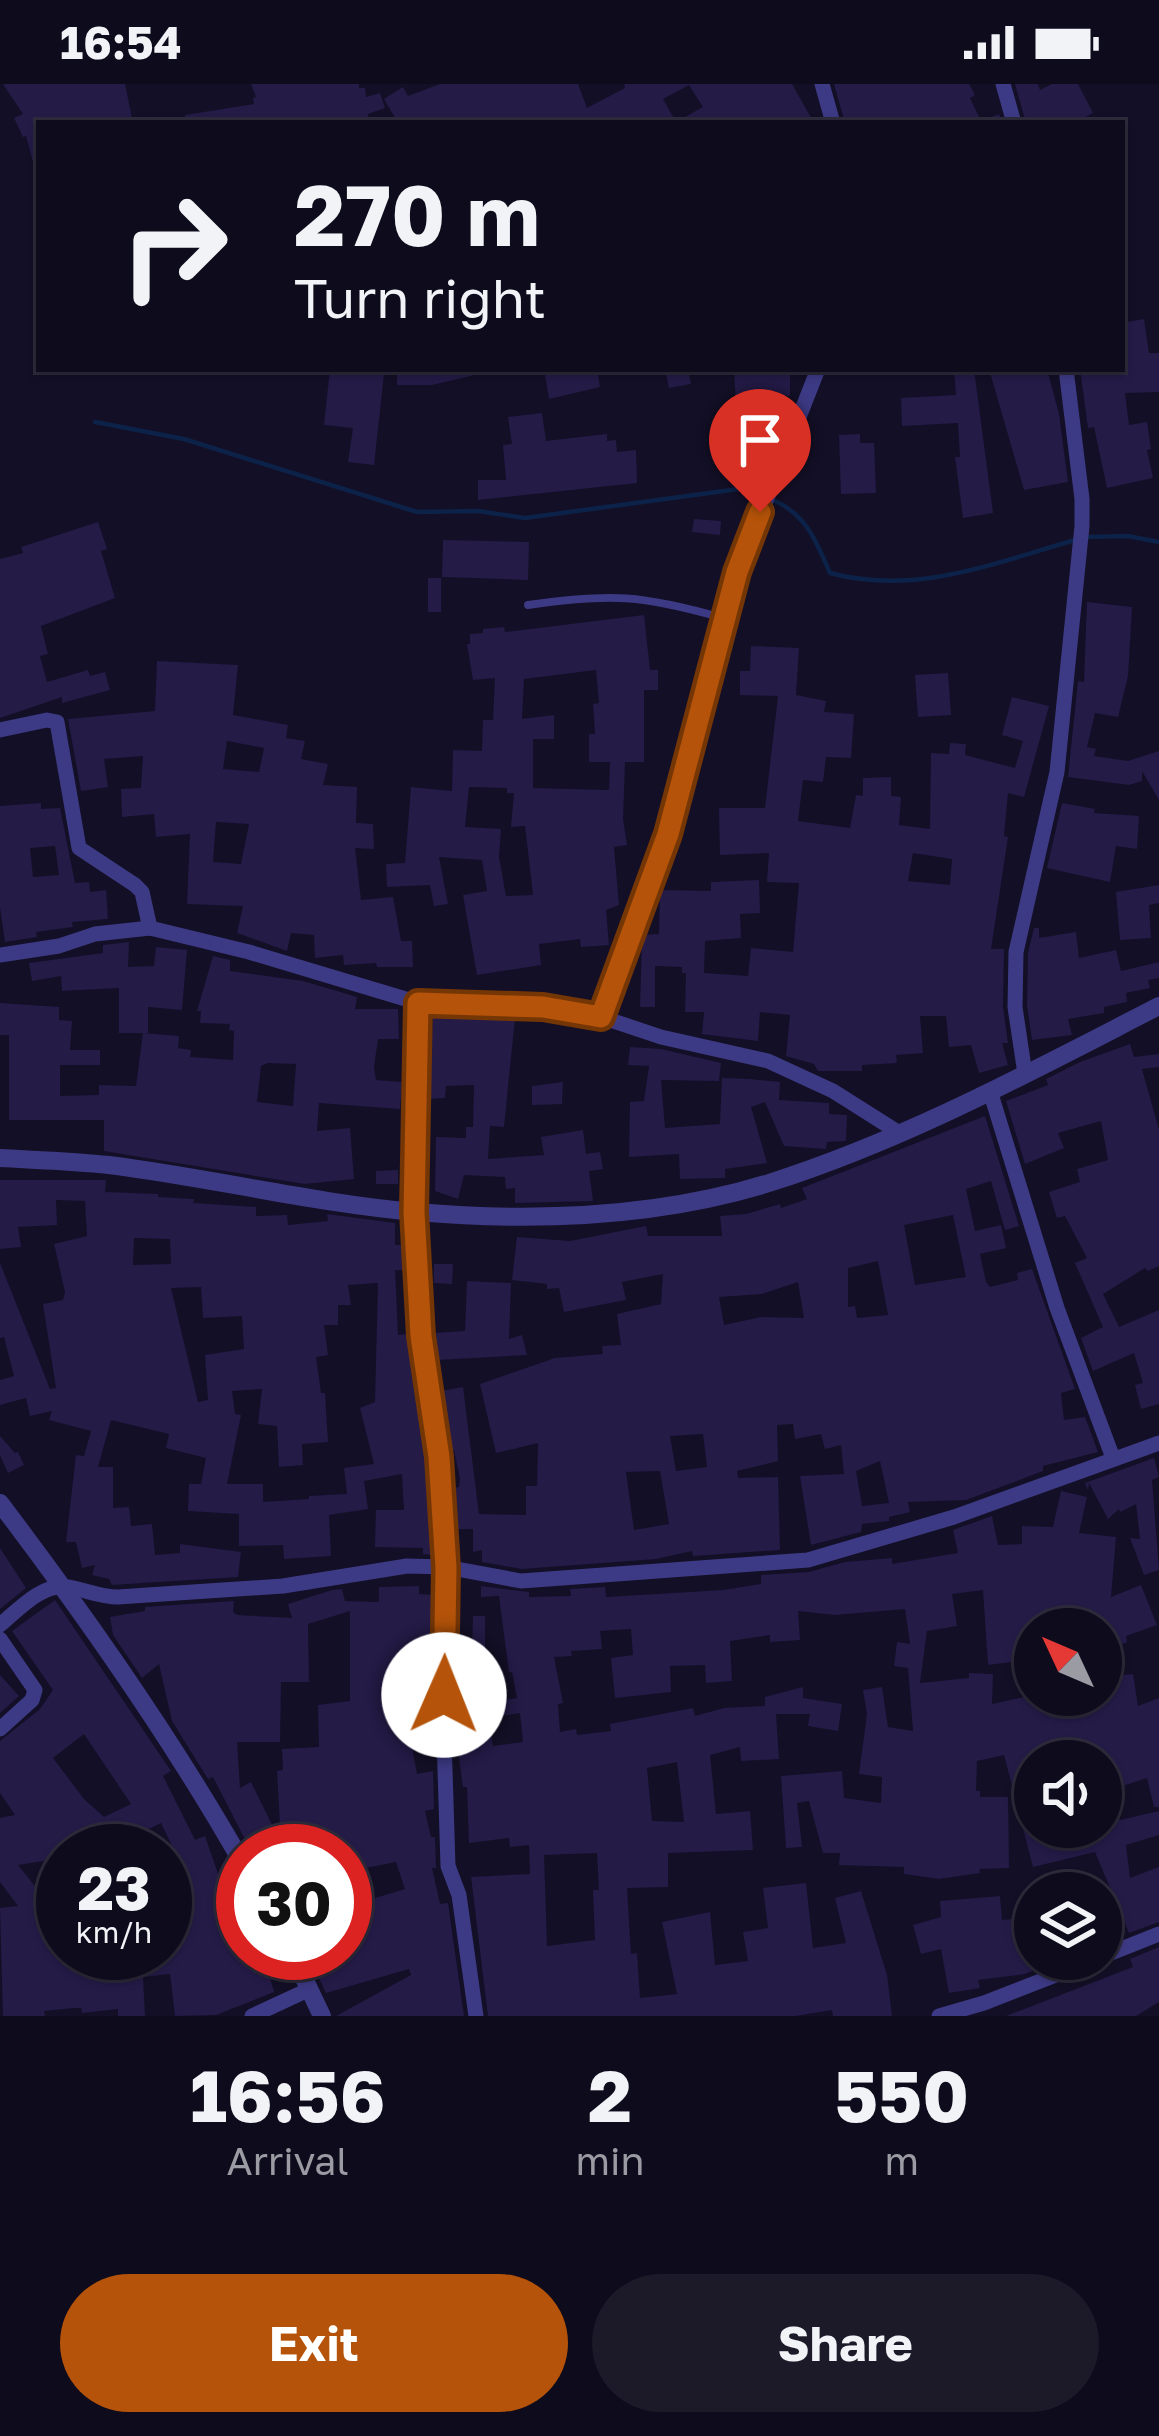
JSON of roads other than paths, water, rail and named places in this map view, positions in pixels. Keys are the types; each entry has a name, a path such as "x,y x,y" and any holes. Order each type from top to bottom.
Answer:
{"street":[{"path":"822,84 832,120"},
{"path":"1003,84 1013,120"},
{"path":"601,1017 668,834 724,618 760,512 817,372"},
{"path":"1025,1074 1015,1006 1016,952 1057,772 1082,526 1066,372"},
{"path":"0,730 57,722 79,848 135,884 142,892 150,928"},
{"path":"0,955 59,946 95,934 150,928 418,1003 543,1007 601,1017 661,1037 769,1061 833,1091 901,1134"},
{"path":"418,1003 414,1212 421,1336 439,1457 446,1568 448,1866 459,1895 476,2016"},
{"path":"0,1158 106,1165 414,1212 598,1214 767,1184 901,1134 1159,1006"},
{"path":"990,1091 1057,1308 1113,1458"},
{"path":"0,1625 44,1591 63,1585 118,1597 283,1586 407,1566 520,1581 808,1559 954,1516 1159,1443"},
{"path":"0,1503 181,1754 220,1824"},
{"path":"0,1639 35,1690 32,1700 0,1729"},
{"path":"1122,1949 1159,1934"},
{"path":"305,1980 322,2016"},
{"path":"939,2016 1043,1980"},
{"path":"252,2016 310,1990"}],"lane":[{"path":"528,605 625,596 656,599 724,618"}],"waterway":[{"path":"95,422 184,439 417,512 478,511 525,518 746,488 762,495"},
{"path":"773,500 802,521 830,573 862,579 893,581 954,574 1075,540"},
{"path":"1086,537 1128,536 1159,542"}]}
